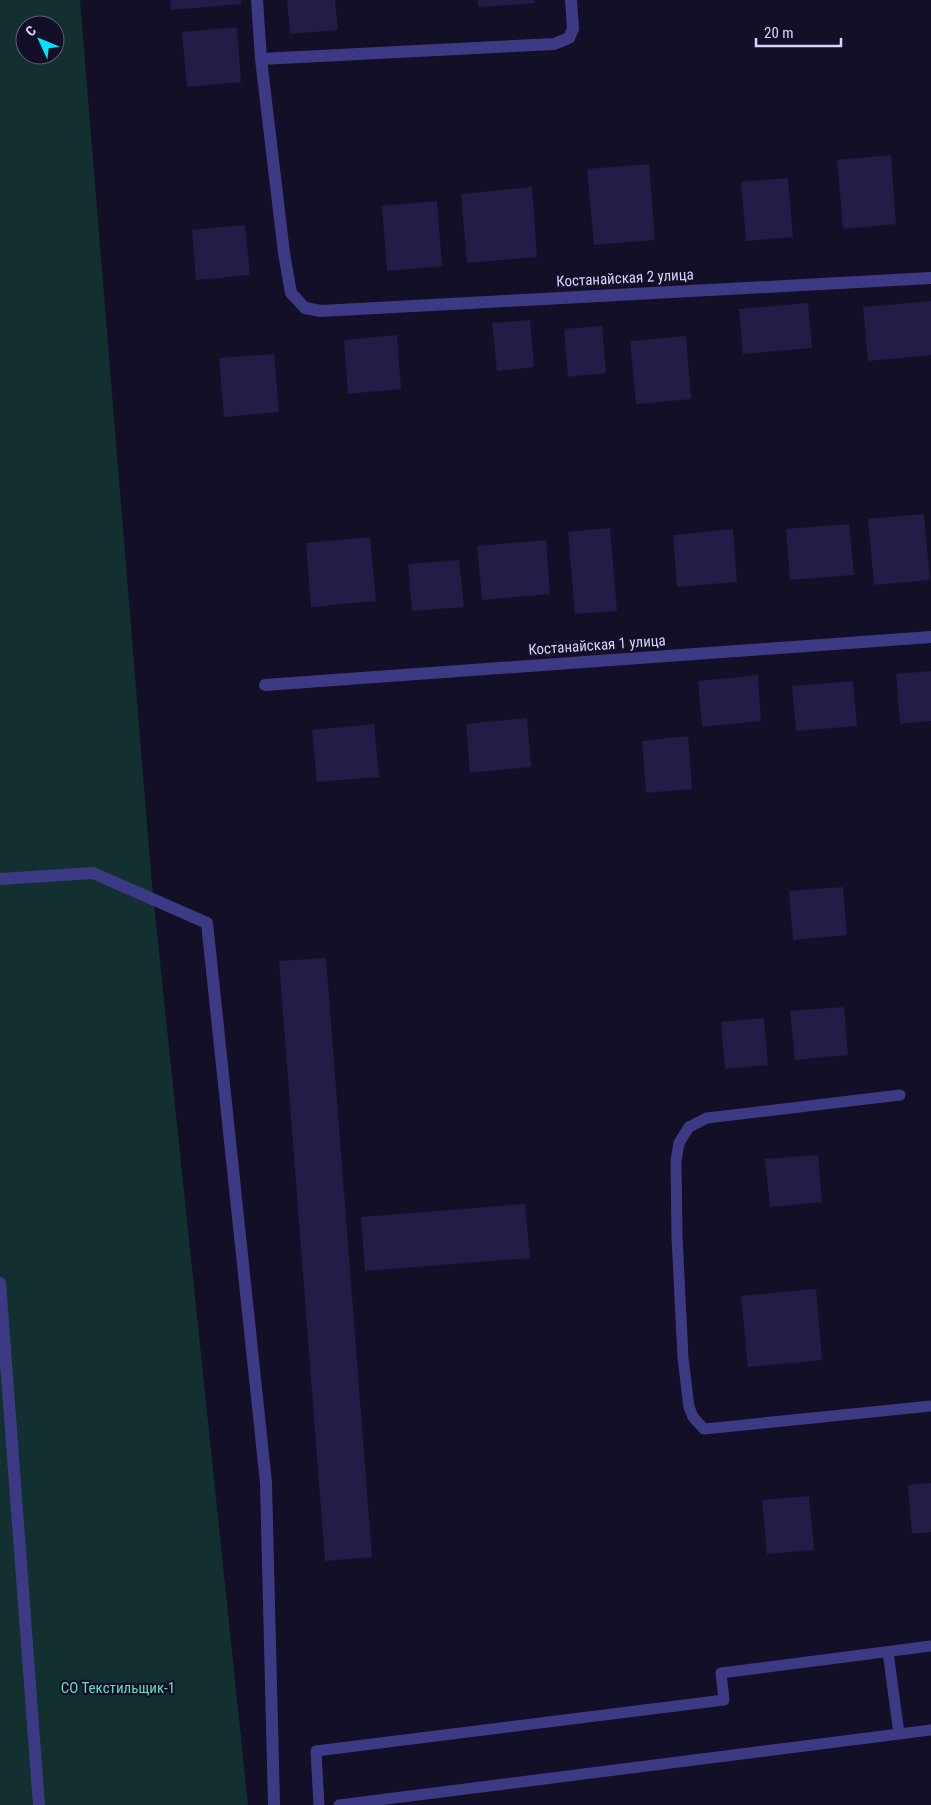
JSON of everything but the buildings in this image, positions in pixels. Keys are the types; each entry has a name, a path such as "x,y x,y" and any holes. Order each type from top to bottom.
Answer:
{"street":[{"path":"257,0 261,59 554,44 569,38 573,29 571,0"},
{"name":"Костанайская 2 улица","path":"261,59 284,253 291,293 304,308 321,311 931,278"},
{"name":"Костанайская 1 улица","path":"264,685 931,637"},
{"path":"0,879 93,873 207,923 266,1483 274,1805"},
{"path":"0,1283 39,1805"}],"lane":[{"path":"900,1096 707,1118 690,1127 679,1143 676,1161 677,1237 683,1358 689,1408 693,1417 704,1429 931,1406"},
{"path":"319,1805 316,1751 724,1700 721,1673 931,1646"},
{"path":"888,1652 899,1734"},
{"path":"339,1805 931,1730"}],"green space":[{"name":"СО Текстильщик-1","path":"0,0 80,0 152,885 248,1805 0,1805"}]}
